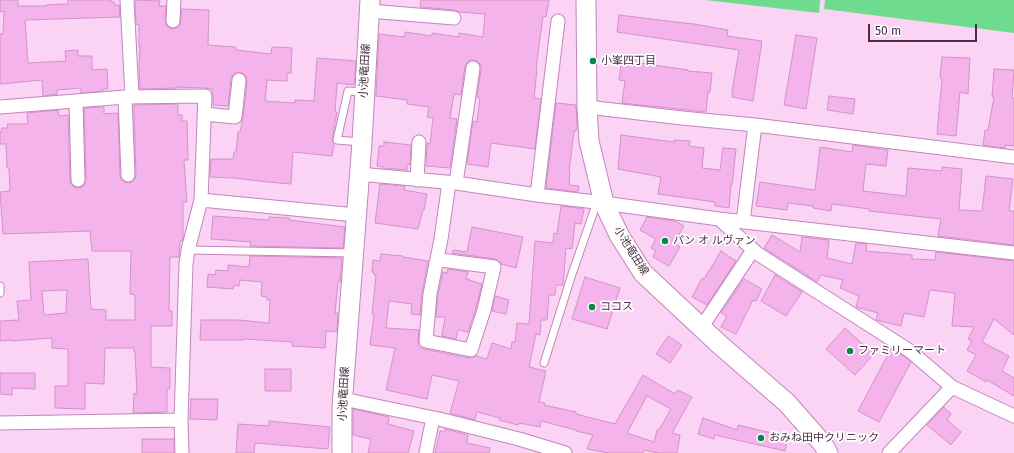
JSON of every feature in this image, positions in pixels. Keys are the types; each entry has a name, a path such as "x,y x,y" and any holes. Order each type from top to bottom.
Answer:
{"main road":[{"name":"小池竜田線","path":"586,0 587,107 589,141 600,202 643,273 701,328 787,403 823,444 828,453"},
{"name":"小池竜田線","path":"342,453 343,399 362,142 369,6"}],"street":[{"path":"127,0 129,96 128,175"},
{"path":"173,22 174,0"},
{"path":"369,6 454,18"},
{"path":"537,195 558,21"},
{"path":"436,264 442,260 494,267 484,310 472,350 426,341 430,294 436,264 441,239 453,183 473,68"},
{"path":"204,114 235,117 239,80"},
{"path":"0,107 129,96 205,96 201,200 188,250 185,272 181,420 182,453"},
{"path":"76,101 78,180"},
{"path":"587,107 755,125 1014,157"},
{"path":"743,222 755,125"},
{"path":"417,180 419,142"},
{"path":"359,174 453,183 743,222 1014,253"},
{"path":"201,200 356,215"},
{"path":"719,219 758,254 910,351 952,387 1014,416"},
{"path":"701,328 753,250"},
{"path":"889,453 952,387"},
{"path":"343,399 433,418 519,439 564,453"},
{"path":"426,452 433,418"},
{"path":"0,423 181,420"}],"lane":[{"path":"544,363 572,274 600,202"},
{"path":"188,250 353,253"},
{"path":"0,286 0,293"}],"green space":[{"path":"705,0 820,0 819,13"},
{"path":"825,0 1014,0 1014,33 824,9"}],"building":[{"path":"0,0 18,0 18,6 68,4 68,0 111,0 111,2 114,2 115,5 119,5 120,17 25,20 28,63 66,61 65,51 78,50 78,56 92,56 92,70 107,69 108,89 102,89 103,91 81,93 81,88 57,90 57,94 43,96 42,80 0,84 0,34 3,34 4,11 0,12"},
{"path":"136,0 160,1 159,6 166,6 166,24 172,29 177,28 180,25 182,9 209,10 208,45 236,47 236,50 271,54 272,47 292,48 291,73 287,73 287,81 267,80 265,101 295,103 295,100 314,101 317,58 356,61 354,85 337,83 335,112 337,112 332,139 334,144 332,156 293,152 291,184 210,177 211,159 233,159 234,152 236,152 238,132 240,132 243,118 247,81 246,77 240,72 232,76 228,106 213,105 212,89 177,87 140,89 140,47 139,25 136,24"},
{"path":"421,0 549,0 546,17 543,16 536,69 534,98 541,99 535,149 491,143 488,167 467,164 473,121 477,122 480,98 477,97 481,69 481,65 478,62 475,60 470,60 465,66 461,95 454,94 450,118 457,119 450,168 426,166 427,143 430,144 433,118 427,117 429,107 407,104 407,100 376,96 379,34 404,37 405,32 432,36 432,33 459,37 459,33 483,37 485,14 420,7"},
{"path":"619,15 694,24 728,30 727,36 762,41 753,101 732,97 739,50 617,32"},
{"path":"796,35 817,38 806,109 784,105"},
{"path":"942,57 970,58 968,94 960,92 956,136 937,134 942,79 940,78"},
{"path":"622,58 641,61 640,63 688,71 712,73 706,112 622,103 625,81 619,80"},
{"path":"994,69 1014,70 1012,98 1014,98 1014,146 1005,145 1005,148 983,145 985,130 988,130 994,97 992,97"},
{"path":"829,96 855,99 853,114 827,110"},
{"path":"556,103 576,105 577,125 576,131 574,131 569,185 579,186 578,192 546,188"},
{"path":"178,104 178,115 182,115 182,121 187,121 188,160 184,160 187,202 183,202 183,237 182,241 180,241 179,257 170,257 169,311 172,311 172,326 151,326 151,367 170,368 170,389 167,389 167,412 133,413 134,393 137,394 134,348 105,348 104,384 85,383 85,409 55,408 55,386 68,386 68,349 52,348 52,338 0,341 0,321 19,320 17,301 31,300 29,262 88,259 91,309 106,310 106,320 135,320 135,295 130,294 131,251 92,251 90,231 3,234 0,192 10,191 6,144 0,144 0,132 2,128 8,128 7,124 28,124 27,113 58,110 59,116 68,115 70,180 74,187 79,188 85,184 86,180 84,108 104,107 104,114 118,113 120,176 124,182 129,183 135,179 136,175 134,105","holes":["67,290 66,313 44,315 42,291"]},
{"path":"621,135 674,142 674,140 690,141 689,146 704,148 702,168 720,170 723,148 736,149 729,208 715,206 715,202 658,194 661,177 618,169"},
{"path":"384,142 411,145 410,165 407,164 407,170 377,166 379,146 384,146"},
{"path":"853,145 888,150 886,166 866,164 863,191 906,196 908,168 942,171 942,167 962,169 959,210 982,211 986,176 1013,179 1009,211 1014,211 1014,245 938,236 941,219 869,211 869,209 832,204 831,211 813,208 813,206 788,203 787,210 756,206 760,182 815,190 820,147 852,152"},
{"path":"380,184 405,186 404,190 427,194 418,229 375,223"},
{"path":"561,206 584,209 581,224 575,223 572,249 566,248 563,285 556,285 555,295 549,295 547,320 541,320 540,335 536,334 529,367 546,371 539,402 545,403 544,405 576,412 576,414 615,424 643,375 675,394 678,390 692,397 672,433 680,435 677,453 658,453 644,450 643,453 609,453 587,449 593,435 541,421 540,427 519,423 518,425 499,420 500,418 477,412 475,420 450,413 459,381 432,375 427,399 386,390 395,348 370,345 374,314 372,314 376,275 372,272 373,260 380,261 381,254 403,256 428,261 422,293 420,315 411,314 412,304 389,301 386,328 419,330 418,346 424,349 469,358 476,356 487,359 492,343 511,349 512,342 515,342 517,323 529,324 535,241 553,243 554,233 557,234","holes":["647,396 671,409 659,430 657,430 654,442 627,433"]},
{"path":"213,216 269,220 269,217 289,218 289,220 345,227 343,248 250,246 251,242 211,239"},
{"name":"パン オ ルヴァン","path":"647,217 675,221 684,226 674,243 680,247 669,266 653,257 656,251 651,248 656,239 640,230"},
{"path":"472,227 523,237 516,268 501,264 495,259 452,253 453,250 467,252"},
{"path":"772,235 800,252 802,237 829,240 827,258 852,264 856,243 867,244 866,251 912,255 912,259 935,260 936,252 1014,261 1014,335 994,319 982,342 1009,356 1002,371 1014,378 1014,396 987,380 986,382 967,371 976,355 967,350 972,341 968,339 974,327 952,326 955,293 930,290 924,317 904,313 901,326 876,320 878,313 856,307 859,296 840,288 843,280 821,275 817,282 764,248"},
{"path":"721,251 736,261 707,305 692,297 702,278 704,279"},
{"path":"250,256 342,258 335,313 338,313 337,332 326,331 325,348 292,346 292,342 243,339 200,340 201,320 239,320 269,323 270,300 267,300 267,297 261,296 262,282 240,280 239,286 234,285 233,289 207,287 208,274 215,275 216,270 228,271 228,265 249,267"},
{"path":"448,269 468,272 466,279 482,284 468,332 458,330 456,339 442,336 445,317 436,317 438,295 443,272 447,273"},
{"path":"775,275 802,292 786,316 761,301"},
{"path":"585,277 620,288 607,329 572,319"},
{"path":"744,279 762,289 756,301 753,300 736,334 721,327 727,316 721,313"},
{"path":"495,296 509,300 506,314 492,311"},
{"name":"ファミリーマート","path":"845,328 874,354 855,375 826,349"},
{"path":"668,336 682,345 670,363 656,354"},
{"path":"891,349 911,362 879,422 858,411"},
{"path":"265,369 291,369 291,391 265,391"},
{"path":"0,373 35,373 35,389 12,388 12,395 0,394"},
{"path":"191,399 218,399 217,420 190,419"},
{"path":"944,407 951,414 947,420 961,432 951,445 927,425"},
{"path":"353,409 389,417 388,424 414,431 408,453 368,453 371,439 353,435"},
{"name":"おみね田中クリニック","path":"703,418 737,430 738,425 788,437 785,451 715,435 714,439 698,434"},
{"path":"269,421 330,427 328,449 255,443 254,453 236,453 238,424 269,426"},
{"path":"445,429 468,435 467,443 490,448 489,453 435,453 440,431 444,432"},
{"path":"142,439 174,439 174,453 142,453"}],"place":[{"name":"小峯四丁目","path":"593,61"},
{"name":"パン オ ルヴァン","path":"665,241"},
{"name":"ココス","path":"592,307"},
{"name":"ファミリーマート","path":"850,351"},
{"name":"おみね田中クリニック","path":"761,438"}]}
